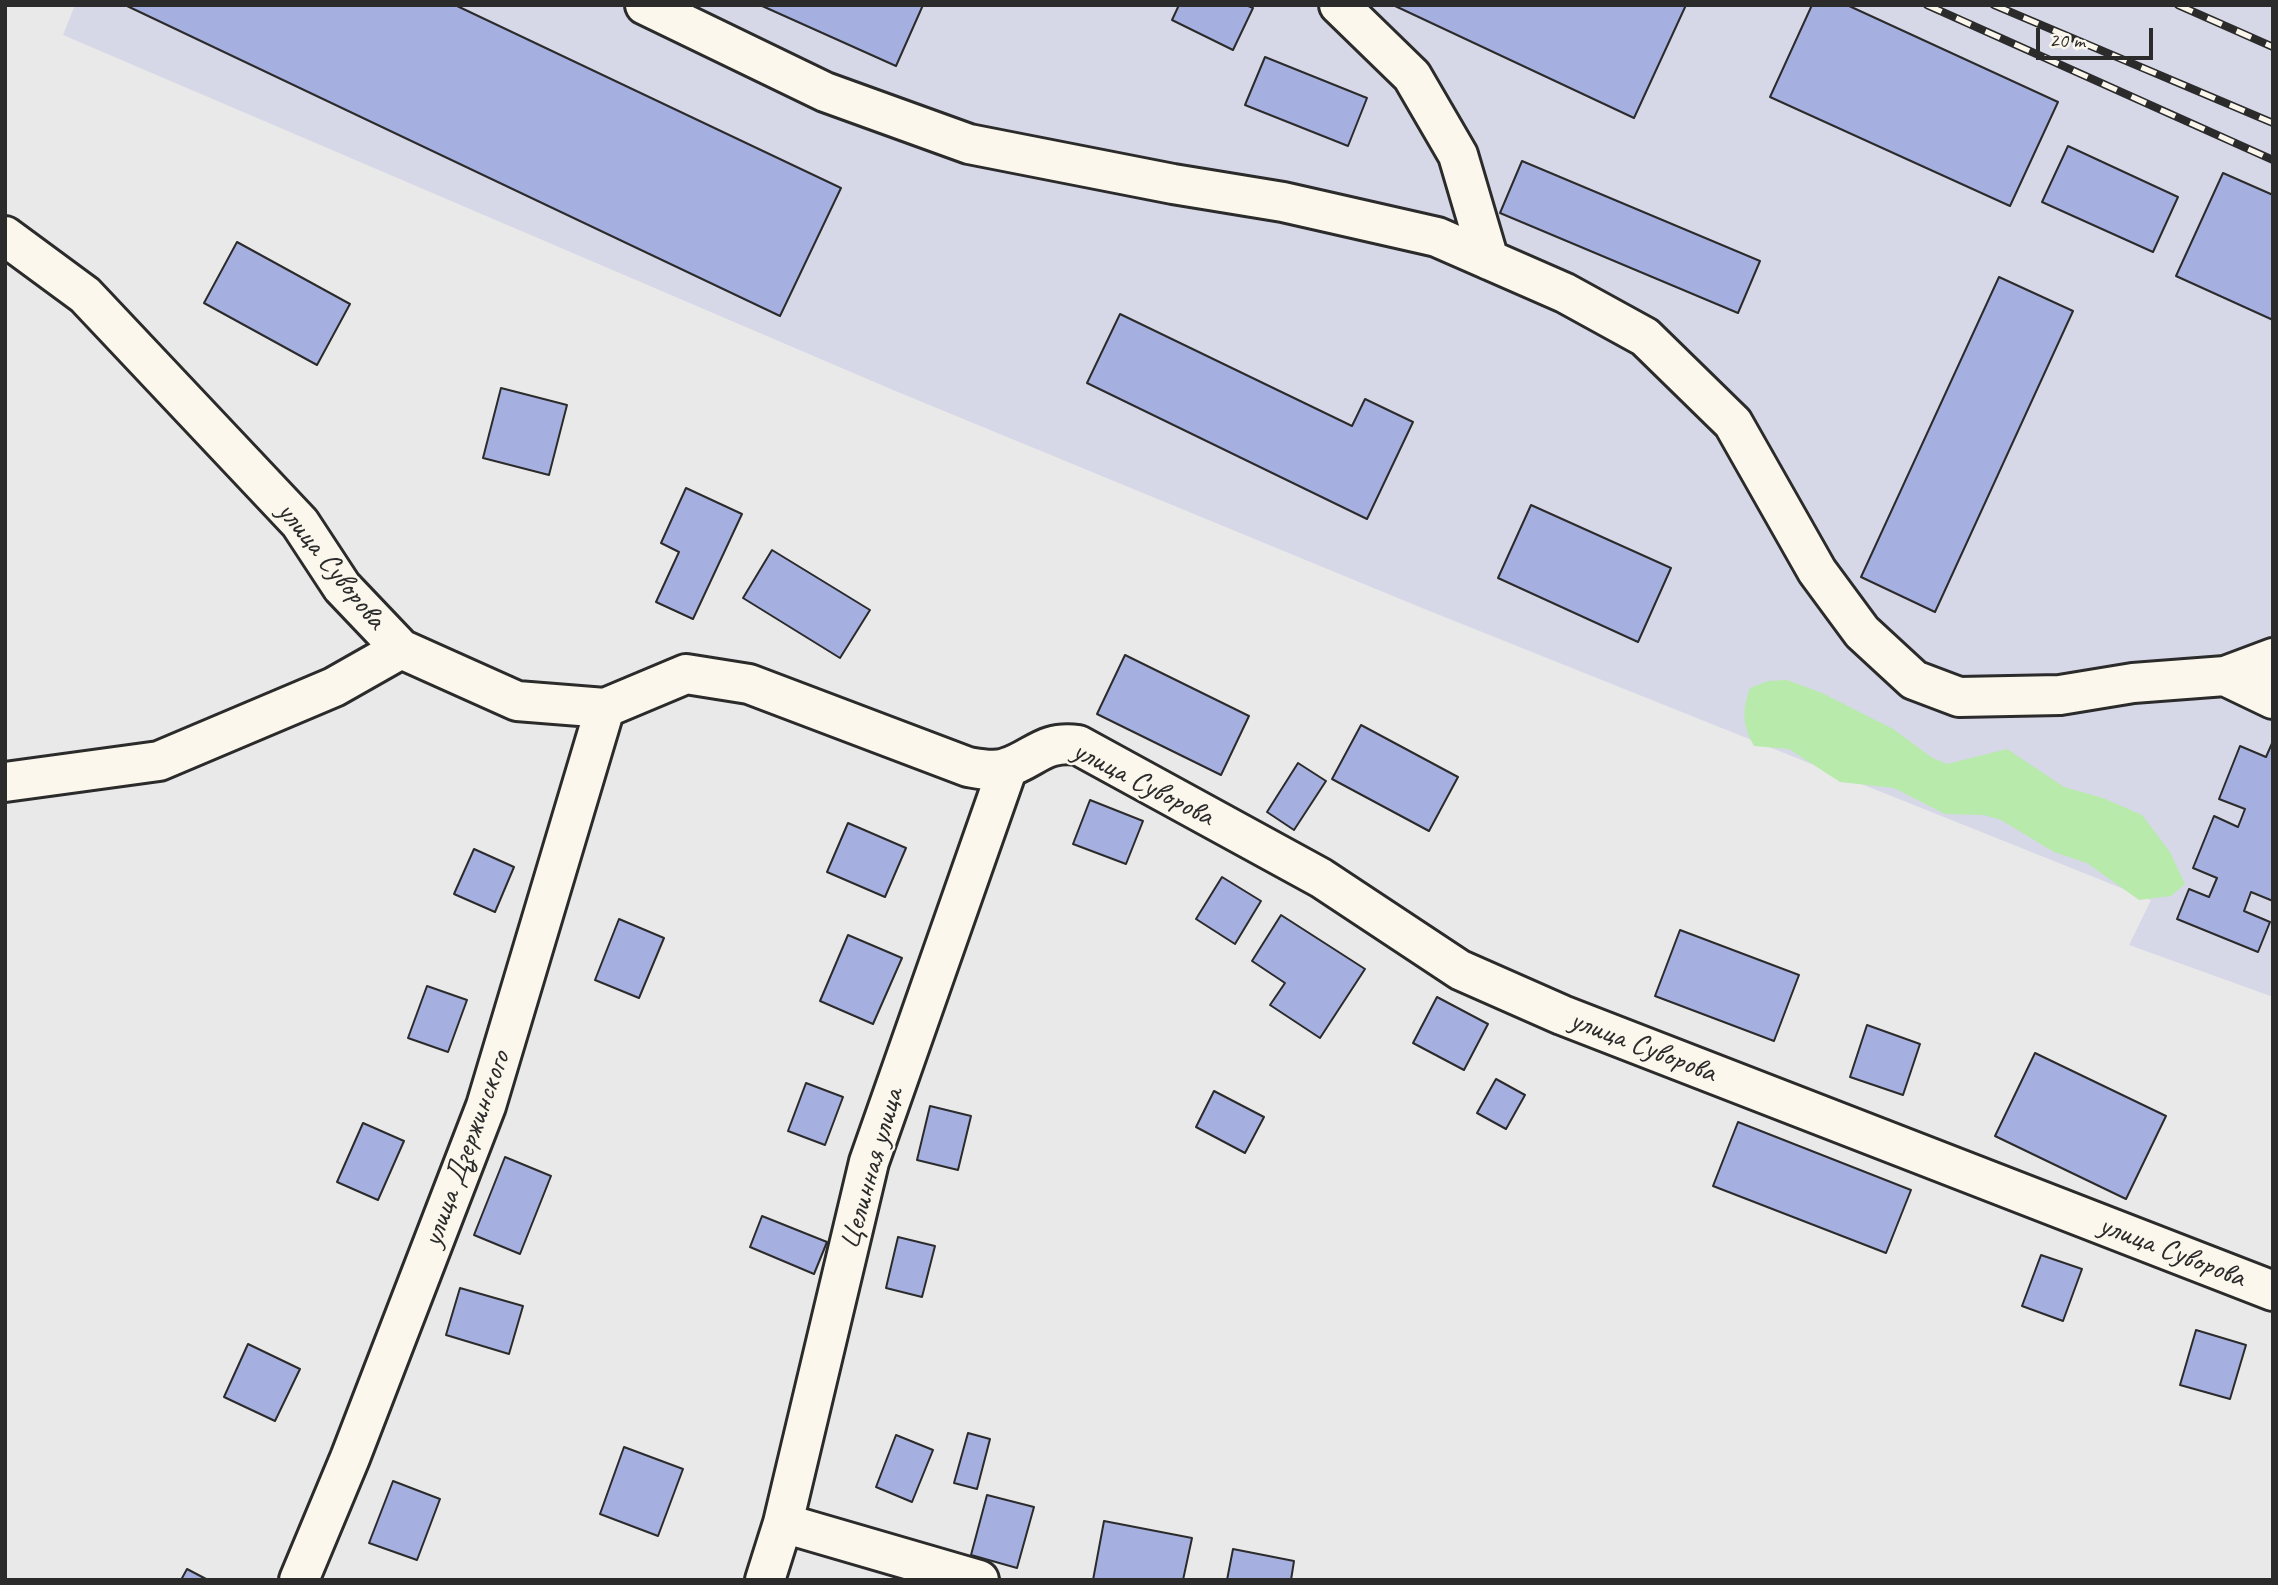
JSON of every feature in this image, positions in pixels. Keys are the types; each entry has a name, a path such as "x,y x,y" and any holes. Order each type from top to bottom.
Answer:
{"street":[{"path":"645,5 825,92 970,144 1173,184 1283,202 1437,237 1565,293 1645,337 1733,423 1817,571 1862,632 1914,680 1959,696 2060,695 2133,682 2225,676 2273,658"},
{"path":"1339,5 1412,76 1458,155 1489,260"},
{"name":"улица Суворова","path":"5,236 85,295 300,523 342,587 401,649 517,701 605,708 686,674 749,684 968,767 992,770 1008,767 1038,750 1062,743 1077,745 1321,878 1460,970 1562,1015 2273,1291"},
{"path":"5,782 159,761 334,687 401,649"},
{"path":"2225,676 2273,699"},
{"name":"улица Дзержинского","path":"299,1580 350,1458 486,1106 605,708"},
{"name":"Целинная улица","path":"765,1580 783,1522 869,1162 1008,767"},
{"path":"783,1522 979,1580"}],"shaded area":[{"path":"75,5 2273,5 2273,997 2129,945 2151,900 1422,608 893,390 63,35"}],"green space":[{"path":"1787,680 1822,693 1893,729 1931,757 1947,764 2007,749 2064,787 2103,798 2142,815 2170,852 2185,884 2171,896 2139,900 2087,863 2054,852 2001,820 1984,815 1945,814 1894,788 1840,782 1789,749 1754,746 1744,717 1750,688 1768,681"}],"building":[{"path":"125,5 455,5 841,188 780,316"},
{"path":"760,5 923,5 896,66"},
{"path":"1179,5 1246,5 1253,8 1233,50 1172,20"},
{"path":"1393,5 1686,5 1634,118"},
{"path":"1812,5 1847,5 2058,102 2010,206 1770,97"},
{"path":"1265,57 1367,98 1348,146 1245,105"},
{"path":"2068,146 2178,197 2153,252 2042,202"},
{"path":"1522,161 1760,261 1738,313 1500,213"},
{"path":"2223,173 2273,195 2273,320 2176,276"},
{"path":"237,242 350,304 317,365 204,303"},
{"path":"1999,277 2073,311 1935,612 1861,577"},
{"path":"1120,314 1352,426 1365,399 1413,422 1367,519 1087,383"},
{"path":"501,388 567,405 549,475 483,458"},
{"path":"686,488 742,514 693,619 656,602 679,552 661,543"},
{"path":"1531,505 1671,568 1638,642 1498,578"},
{"path":"772,550 870,610 840,658 743,598"},
{"path":"1125,655 1249,716 1221,775 1097,714"},
{"path":"1361,725 1458,777 1429,831 1332,779"},
{"path":"2273,741 2273,901 2251,892 2244,911 2270,922 2258,952 2177,919 2189,889 2209,897 2217,878 2193,868 2214,816 2238,827 2245,809 2219,799 2240,746 2266,757"},
{"path":"1298,763 1326,781 1294,830 1267,812"},
{"path":"1090,800 1143,821 1126,864 1073,844"},
{"path":"848,823 906,848 885,897 827,872"},
{"path":"474,849 514,867 495,912 454,894"},
{"path":"1222,877 1261,901 1235,944 1196,919"},
{"path":"1281,915 1365,969 1320,1038 1270,1005 1285,983 1252,961"},
{"path":"619,919 664,938 639,998 595,980"},
{"path":"1680,930 1799,975 1774,1041 1655,996"},
{"path":"848,935 902,958 873,1024 820,1001"},
{"path":"427,986 467,1000 448,1052 408,1038"},
{"path":"1437,997 1488,1024 1464,1070 1413,1043"},
{"path":"1867,1025 1920,1044 1903,1095 1850,1077"},
{"path":"2035,1053 2166,1116 2126,1199 1995,1136"},
{"path":"1496,1079 1525,1095 1506,1129 1477,1113"},
{"path":"806,1083 843,1097 825,1145 788,1131"},
{"path":"1214,1091 1264,1117 1245,1153 1196,1127"},
{"path":"930,1106 971,1116 958,1170 917,1160"},
{"path":"1738,1122 1911,1190 1886,1253 1713,1186"},
{"path":"363,1123 404,1141 378,1200 337,1182"},
{"path":"505,1157 551,1176 520,1254 474,1235"},
{"path":"762,1216 827,1242 814,1274 750,1247"},
{"path":"898,1237 935,1246 922,1297 886,1288"},
{"path":"2041,1255 2082,1269 2063,1321 2022,1306"},
{"path":"460,1288 523,1306 509,1354 446,1335"},
{"path":"2196,1330 2246,1345 2230,1399 2180,1385"},
{"path":"248,1344 300,1369 275,1421 224,1397"},
{"path":"968,1433 990,1439 977,1489 954,1483"},
{"path":"896,1435 933,1450 912,1502 876,1487"},
{"path":"624,1447 683,1469 658,1536 600,1514"},
{"path":"393,1481 440,1499 417,1560 369,1543"},
{"path":"987,1495 1034,1507 1017,1568 971,1555"},
{"path":"1104,1521 1192,1538 1183,1580 1093,1580"},
{"path":"1233,1549 1294,1561 1291,1580 1227,1580"},
{"path":"187,1569 208,1580 181,1580"}],"railway":[{"path":"1927,5 2273,160"},
{"path":"1994,5 2273,123"},
{"path":"2178,5 2273,47"}]}
